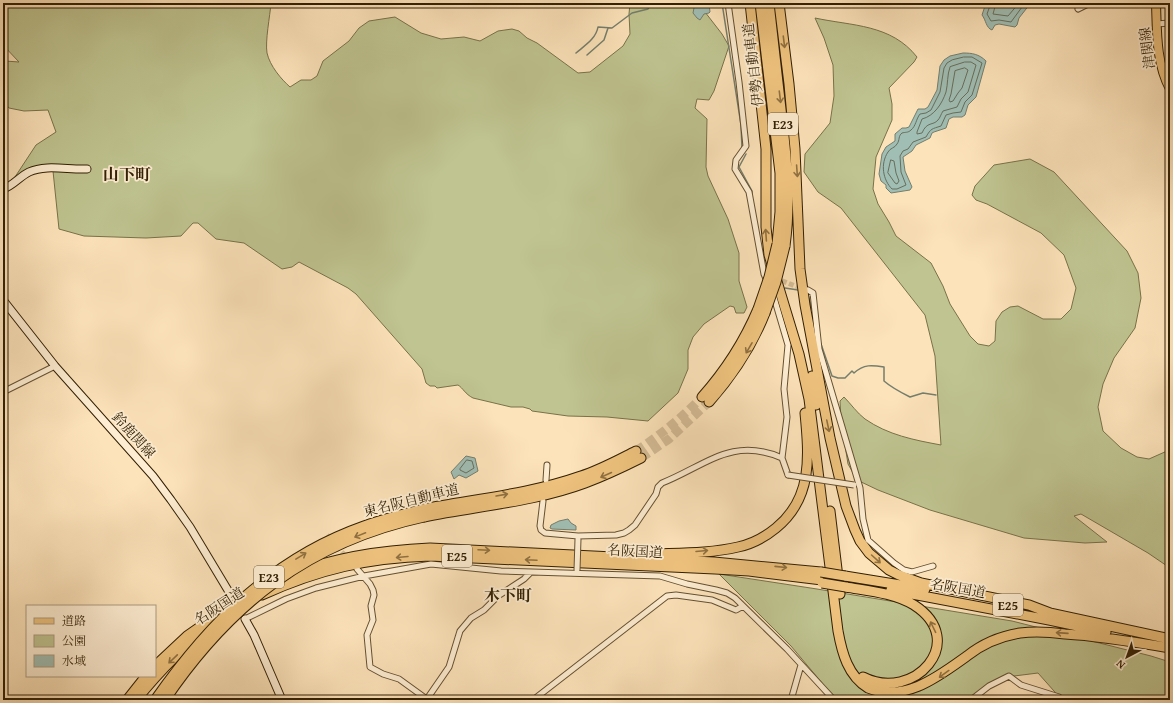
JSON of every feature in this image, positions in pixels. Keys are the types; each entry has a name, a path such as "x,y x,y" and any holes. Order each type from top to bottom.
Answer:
{"highway":[{"path":"750,3 766,149 766,238 769,255 792,327 809,399 840,642 847,665 859,682 871,690 882,694 893,695 906,694 925,686 967,655 984,645 998,639 1026,632 1088,635 1170,647"},
{"name":"伊勢自動車道","path":"760,3 780,172 781,245"},
{"name":"伊勢自動車道","path":"769,3 789,189 787,228 781,245"},
{"path":"779,3 795,149 800,269 805,305 822,402 846,506 855,530 860,541 869,553 889,570 910,579 921,583 1029,605 1050,613"},
{"name":"E23","path":"706,399 762,311 769,278 781,245"},
{"path":"805,305 808,347 845,634 850,656 854,666 862,676 883,688 894,689 907,687 923,678 934,662 938,644 935,631 926,616 915,606 902,599 846,582"},
{"path":"607,556 722,550 740,547 763,538 788,517 804,488 807,471 808,450 803,390 792,327"},
{"name":"東名阪自動車道","path":"155,700 190,654 218,621 249,593 277,571 302,555 344,534 384,519 423,513 564,482 638,454"},
{"name":"東名阪自動車道","path":"165,700 195,660 223,628 255,598 281,578 320,554 346,541 423,513"},
{"name":"名阪国道","path":"156,665 187,636 238,601 277,580 299,571 341,559 382,551 430,548 743,564 822,579"},
{"name":"名阪国道","path":"156,677 175,656 207,630 262,595 302,578 341,566 406,557 454,556 749,571 949,593 1170,638"},
{"name":"名阪国道","path":"846,582 994,609 1170,647"},
{"path":"127,700 145,677"},
{"name":"名阪国道","path":"136,700 156,677"}],"main road":[{"name":"津関線","path":"1156,3 1159,55 1162,70 1170,89"},
{"path":"3,190 11,186 26,173 38,169 87,169"},
{"name":"鈴鹿関線","path":"3,300 55,366 153,476 190,527 232,597"},
{"path":"245,619 254,635 282,700"}],"street":[{"path":"728,3 746,146 736,160 735,169 749,192 765,274 776,300 788,345 784,389 786,417 782,458 788,475 854,485"},
{"path":"1078,9 1090,3"},
{"path":"1157,24 1170,24"},
{"path":"808,290 813,293 819,349 860,488 863,520 868,540 904,570 912,572 933,566"},
{"path":"3,392 55,366"},
{"path":"543,501 540,526 541,530 549,534 578,537 616,535 629,530 634,525 662,483 720,455 734,450 745,450 771,453 782,458"},
{"path":"546,480 547,465"},
{"path":"577,572 578,537"},
{"path":"245,619 286,599 316,588 364,576 431,564 530,573 577,572 660,576 727,593 735,598 788,649 834,700"},
{"path":"357,569 370,584 374,595 371,606 374,620 367,635 370,667 383,674 399,679 428,700 429,696 448,667 460,631 471,618 484,610 498,596 524,579 530,573"},
{"path":"533,700 668,596 676,595 712,600 736,610 743,606"},
{"path":"791,700 801,665"},
{"path":"971,700 989,686 1009,676 1021,685 1059,697 1062,700"}],"green space":[{"path":"3,3 271,3 267,35 268,58 276,72 290,87 301,80 311,80 317,76 323,61 349,41 359,28 369,21 395,17 421,33 441,39 464,37 480,41 498,31 512,29 519,31 527,38 537,43 578,73 590,72 623,46 630,34 630,3 698,3 722,34 729,46 714,91 709,100 697,99 695,108 707,119 706,167 708,176 728,219 739,253 739,281 747,307 744,313 736,313 734,307 730,306 704,324 693,337 688,350 688,369 678,393 648,421 607,417 568,416 532,411 523,407 511,407 473,398 458,385 437,388 435,386 430,386 426,383 422,369 356,294 348,288 299,262 292,267 282,269 244,243 216,239 198,223 193,223 181,236 146,238 84,236 59,229 53,171 42,171 13,180 36,145 56,132 48,110 24,111 9,108 3,101 3,64 5,61 19,62 3,45"},
{"path":"815,18 857,25 883,32 907,46 917,57 889,88 892,104 892,120 876,157 873,189 878,204 896,236 931,263 943,286 950,304 970,336 978,344 989,346 995,341 996,321 1002,312 1010,307 1018,306 1043,319 1061,319 1071,309 1076,288 1064,255 1041,233 987,204 976,200 972,195 975,186 994,165 1030,159 1054,172 1127,251 1138,273 1141,298 1135,328 1114,358 1103,384 1098,407 1103,431 1121,448 1137,457 1149,459 1167,451 1170,447 1170,568 1148,553 1081,514 1074,516 1107,542 1085,543 1024,538 930,510 878,490 857,480 848,464 841,421 840,401 844,397 862,417 874,425 892,433 911,439 941,445 935,356 925,315 841,208 818,192 804,172 805,154 830,123 834,96 833,65 824,38"},
{"path":"719,574 1012,621 1151,656 1170,662 1170,700 1062,700 1038,673 1006,677 971,700 838,700 791,646"}],"water":[{"path":"695,3 709,3 710,12 704,14 700,20 693,13"},
{"path":"988,3 1030,4 1019,18 1015,27 999,24 995,25 992,30 987,26 982,15 985,6"},
{"path":"963,53 975,54 986,61 976,97 968,105 965,115 962,117 953,117 949,119 946,128 932,133 930,138 916,145 912,151 903,157 905,171 912,187 910,190 891,193 886,188 886,185 881,181 879,174 882,154 886,147 895,141 895,134 902,128 909,127 918,109 925,109 928,107 937,90 940,66 944,60 950,56"},
{"path":"466,456 475,458 478,471 466,478 459,475 454,479 451,472"},
{"path":"568,519 576,526 576,530 550,528 551,525 559,521"}],"waterway":[{"path":"576,53 592,39 598,27 612,28 632,13 648,9 651,3"},
{"path":"722,3 741,125 742,148"},
{"path":"587,55 604,40 608,28"},
{"path":"746,154 739,167 752,191 752,195"},
{"path":"785,288 798,290"},
{"path":"807,292 812,309"},
{"path":"821,344 832,376 845,378 852,371 854,373 861,368 872,366 884,367 884,381 899,392 910,397 923,393 936,395"}],"tunnel":[{"path":"775,278 803,289"},
{"path":"636,451 670,426 702,397"},
{"path":"641,458 669,439 709,402"},
{"path":"327,535 347,558"}],"district":[{"name":"山下町","path":"127,174"},
{"name":"木下町","path":"508,595"}]}
